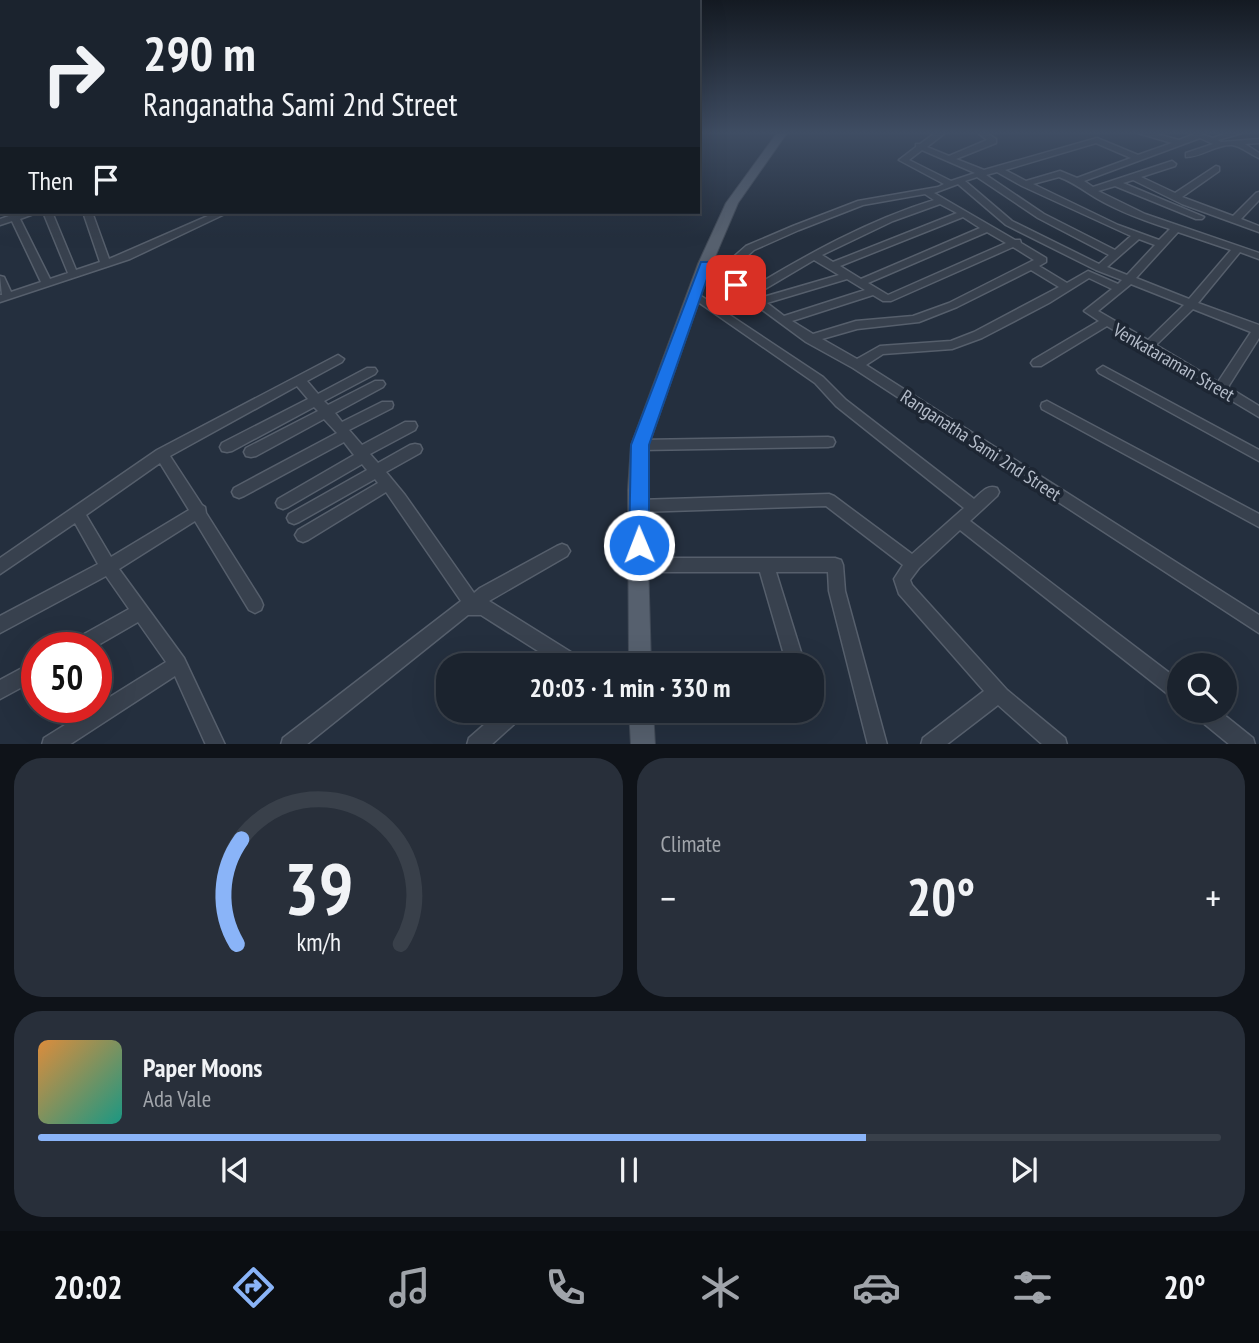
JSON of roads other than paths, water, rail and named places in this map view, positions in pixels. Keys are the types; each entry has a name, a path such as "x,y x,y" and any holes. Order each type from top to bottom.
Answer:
{"main road":[{"path":"640,653 640,445 705,264 732,203 757,168"},
{"path":"640,723 643,744"}],"street":[{"path":"921,168 955,182 1029,234 1100,268 1259,330 1220,389"},
{"path":"969,168 1041,216 1116,254"},
{"path":"724,276 733,263 750,248 796,228 861,204 927,192 1002,168"},
{"path":"1077,181 1115,168"},
{"path":"1090,191 1161,168"},
{"path":"998,169 1070,206 1160,244"},
{"path":"1177,196 1216,169"},
{"path":"1026,184 1060,174 1077,181 1090,191 1175,229 1187,229 1259,256"},
{"path":"1135,177 1177,196 1203,214"},
{"path":"1116,183 1181,212 1203,214 1259,229"},
{"path":"810,339 856,325 915,319 953,305 1042,260 961,215 927,192"},
{"path":"1239,225 1259,195"},
{"path":"753,298 814,254 894,214 940,201"},
{"path":"1041,216 1070,206"},
{"path":"1163,224 1181,212"},
{"path":"48,214 72,272"},
{"path":"88,214 105,262"},
{"path":"0,279 4,297 138,252 220,214"},
{"path":"1187,229 1203,214"},
{"path":"0,222 13,215 46,282"},
{"path":"835,265 961,215"},
{"path":"860,283 985,229"},
{"path":"857,365 873,353 888,349 952,345 978,335 1068,288 1088,274 1120,289 1175,229"},
{"path":"814,254 835,265 871,292 887,299 1014,244 1029,234"},
{"path":"1100,268 1138,235"},
{"path":"1147,346 1191,303 1238,248"},
{"name":"Ranganatha Sami 2nd Street","path":"705,264 810,339 857,365 1259,625"},
{"path":"1032,266 1068,288"},
{"path":"753,298 849,275"},
{"name":"Venkataraman Street","path":"1120,289 1090,312 1259,412"},
{"path":"783,320 871,292"},
{"path":"695,295 819,380 841,403 975,508"},
{"path":"1037,363 1106,322"},
{"path":"0,567 162,454 338,359"},
{"path":"1103,370 1259,456"},
{"path":"227,447 371,371"},
{"path":"299,380 387,484 473,605 483,607 555,653"},
{"path":"251,452 379,384"},
{"path":"239,492 387,405"},
{"path":"1047,406 1259,522"},
{"path":"283,503 410,426"},
{"path":"640,445 828,442"},
{"path":"294,518 415,449"},
{"path":"162,454 255,605"},
{"path":"303,535 387,484"},
{"path":"992,492 914,563 902,579 905,589 1001,696 1058,744"},
{"path":"638,506 830,500 914,563"},
{"path":"0,625 108,567 200,512"},
{"path":"78,515 108,567 178,664 216,744"},
{"path":"960,522 1167,683"},
{"path":"290,744 461,609 473,605 486,593 562,551"},
{"path":"639,565 835,565 837,591 878,744"},
{"path":"766,567 792,653"},
{"path":"104,632 139,612"},
{"path":"51,744 178,664"},
{"path":"0,690 21,679"},
{"path":"930,744 992,696 1001,696"},
{"path":"476,744 500,723"},
{"path":"1220,723 1247,744"}]}
